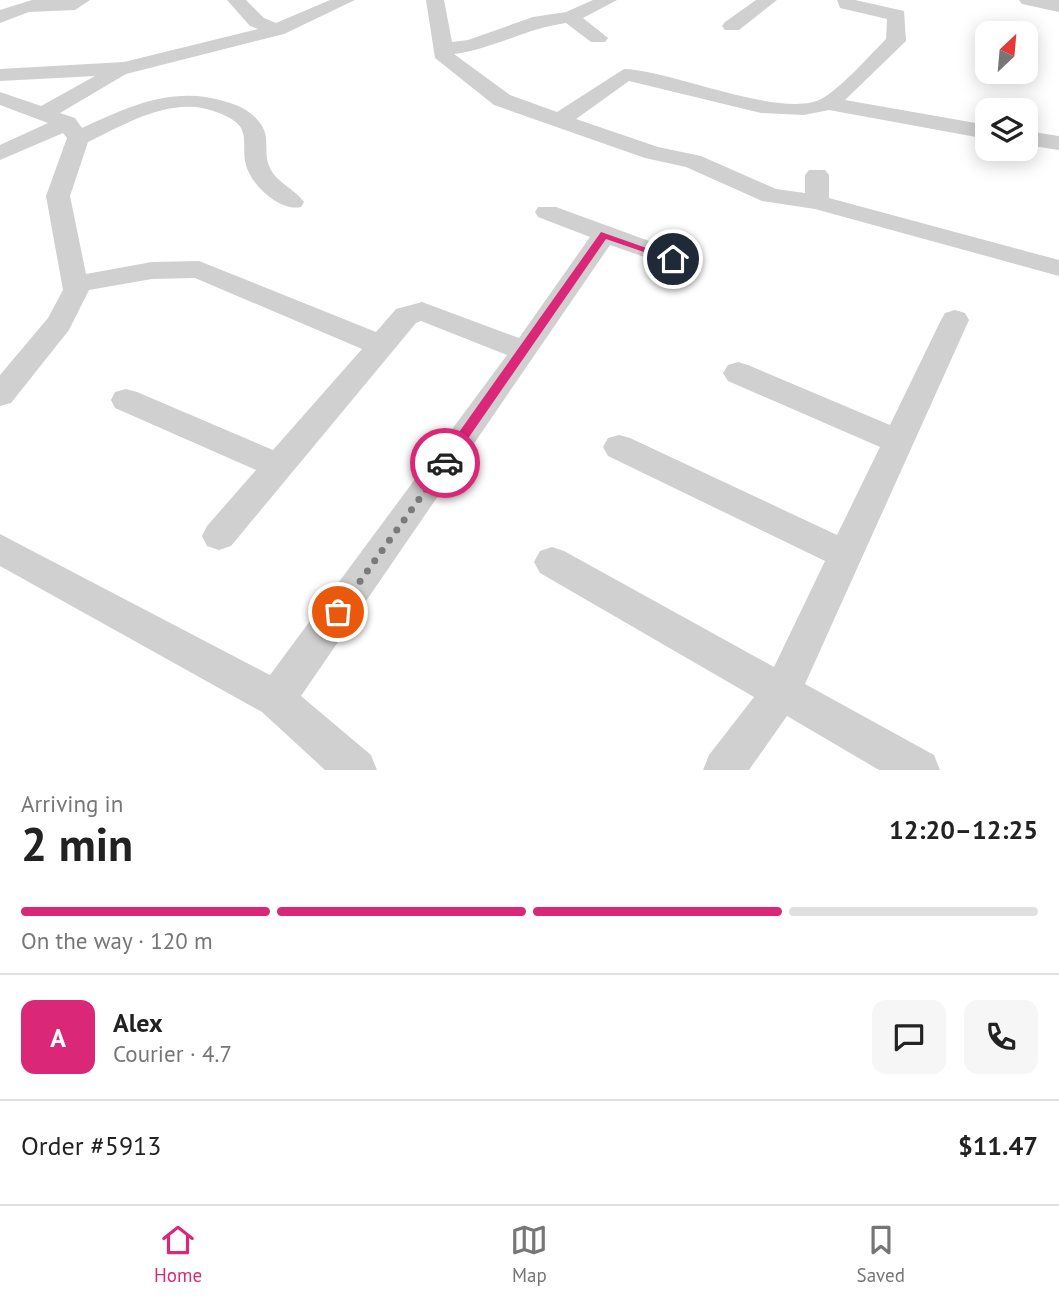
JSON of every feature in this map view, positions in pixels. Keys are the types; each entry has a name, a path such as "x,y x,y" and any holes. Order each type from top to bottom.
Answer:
{"street":[{"path":"0,17 30,3 55,9 68,7 81,0"},
{"path":"236,0 257,22 277,30"},
{"path":"0,75 124,68 277,30 346,0"},
{"path":"435,0 445,58 502,100 653,153 693,161 771,196 817,202 1059,268"},
{"path":"444,50 471,46 540,21 570,17 608,0"},
{"path":"732,26 768,0"},
{"path":"829,104 896,41 897,15 846,4 846,0"},
{"path":"570,17 598,38"},
{"path":"43,114 124,68"},
{"path":"560,120 624,75 660,83 677,83 768,110 806,110 829,104 975,130"},
{"path":"0,153 188,97 219,105 237,113 250,124 255,136 258,168 292,202"},
{"path":"0,99 43,114 73,131"},
{"path":"0,395 59,323 76,290 58,196 73,131"},
{"path":"1038,140 1059,143"},
{"path":"817,175 817,202"},
{"path":"547,212 673,259"},
{"path":"276,699 525,351 604,234"},
{"path":"75,285 139,270 169,267 199,270 380,345"},
{"path":"219,536 406,316 422,312 525,351"},
{"path":"724,770 782,691 955,320"},
{"path":"738,373 898,442"},
{"path":"127,400 278,466"},
{"path":"619,447 846,555"},
{"path":"0,549 276,699 356,770"},
{"path":"552,562 919,770"}],"way so far":[{"path":"338,612 445,463"}],"route":[{"path":"445,463 604,234 673,259"}]}
